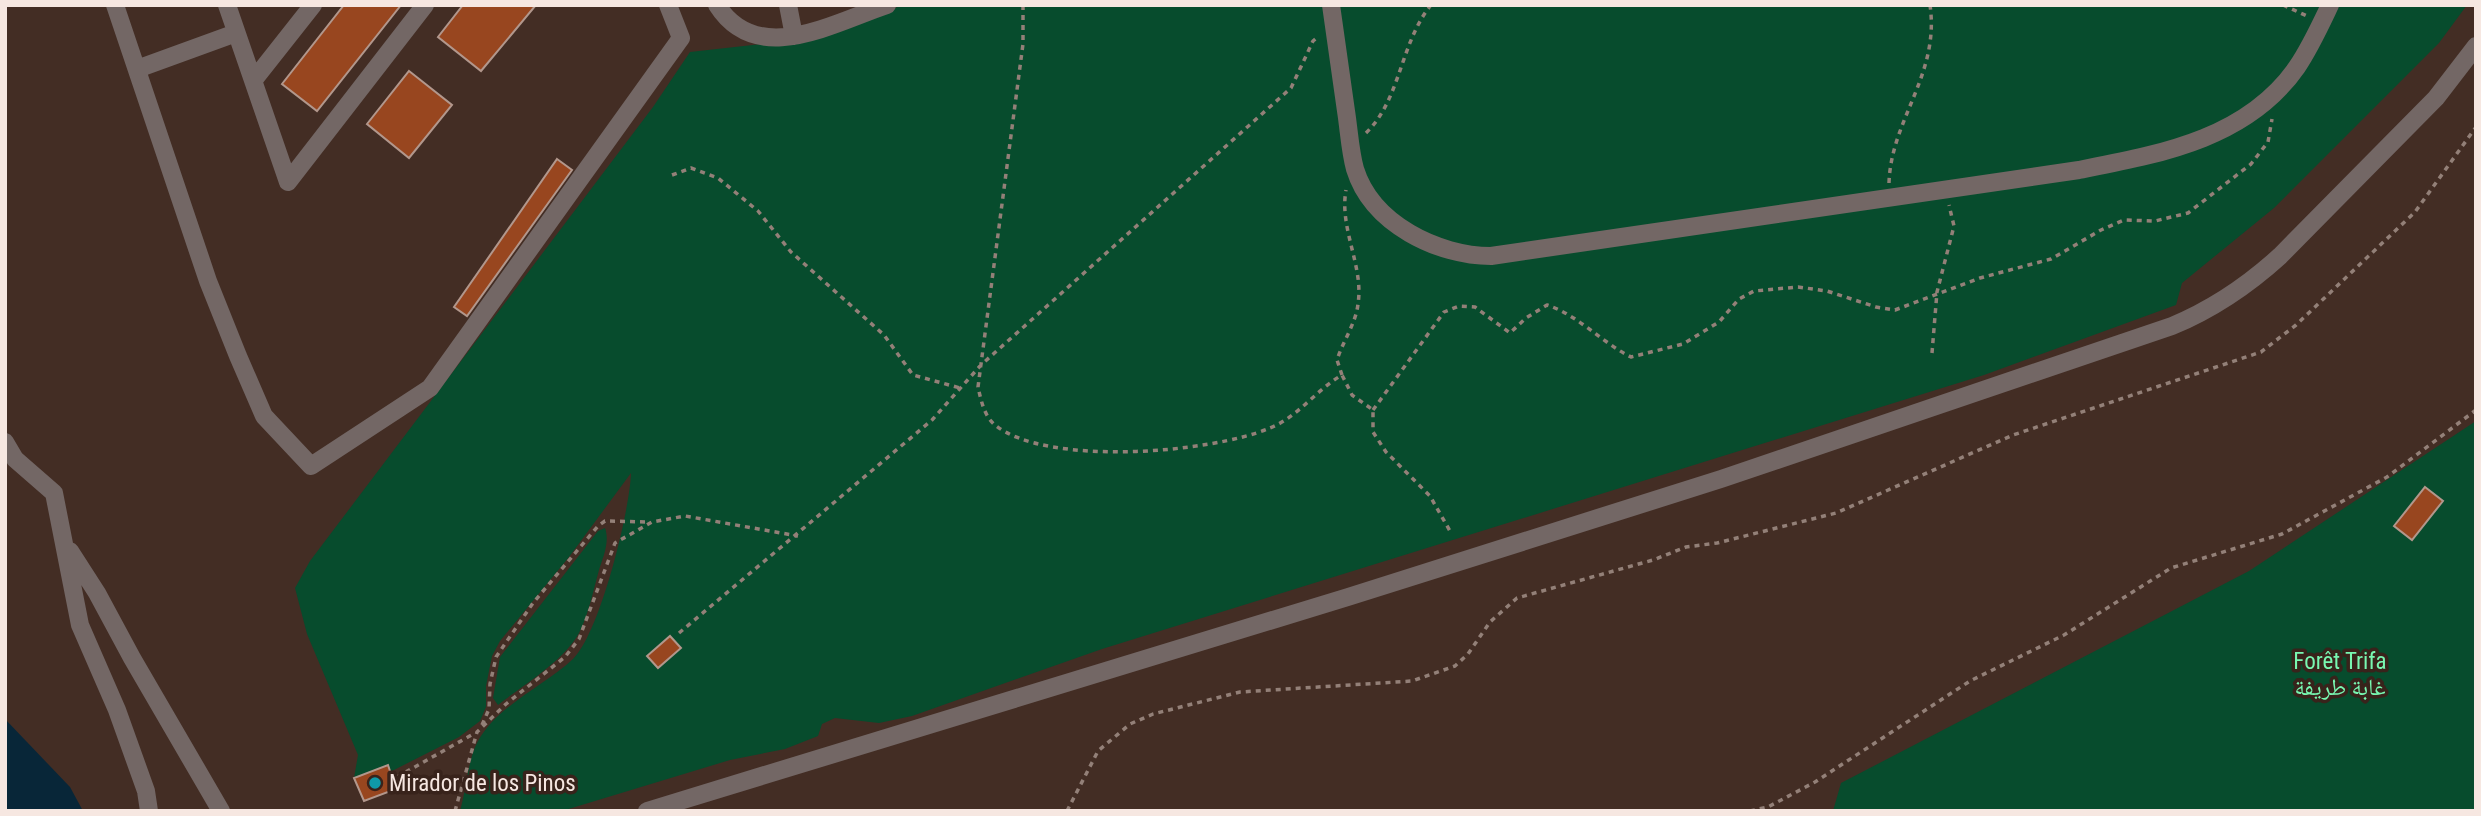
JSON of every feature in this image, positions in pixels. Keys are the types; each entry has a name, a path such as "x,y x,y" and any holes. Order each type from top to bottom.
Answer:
{"street":[{"path":"115,5 208,281 264,416 311,466 430,388 681,38 668,5"},
{"path":"228,5 288,182 425,5"},
{"path":"253,81 313,5"},
{"path":"717,5 724,16 744,32 788,38 887,5"},
{"path":"788,5 788,38"},
{"path":"1331,5 1351,147 1362,183 1372,200 1394,222 1444,250 1468,256 1491,256 1889,199 2079,170 2166,152 2219,133 2264,102 2296,68 2330,5"},
{"path":"136,69 236,33"},
{"path":"647,811 1322,605 1721,479 2172,326 2220,304 2255,279 2280,256 2430,104 2476,46"},
{"path":"5,442 15,458 54,493 80,625 117,710 146,791 149,811"},
{"path":"66,545 97,593 132,659 221,811"}],"path":[{"path":"1024,5 1023,44 978,387 982,406 993,423 1005,432 1043,445 1088,451 1140,452 1242,439 1274,427 1342,375"},
{"path":"1351,147 1381,114 1414,32 1431,5"},
{"path":"1860,5 1929,5 1933,21 1928,58 1893,152 1889,199"},
{"path":"2283,5 2322,23"},
{"path":"679,633 798,536 932,420 981,365 1291,88 1313,41 1334,26"},
{"path":"1450,531 1430,496 1373,432 1373,410 1429,329 1444,312 1459,306 1475,307 1510,333 1526,318 1547,305 1562,310 1605,343 1631,357 1683,344 1719,322 1739,299 1755,291 1798,287 1827,291 1876,307 1895,310 1937,292 2051,259 2124,220 2155,221 2188,213 2251,164 2268,142 2273,122 2264,102"},
{"path":"1067,811 1098,751 1130,724 1153,714 1240,692 1412,681 1455,666 1468,654 1490,622 1517,598 1653,560 1686,547 1717,543 1836,513 2013,435 2261,352 2297,325 2415,212 2476,127"},
{"path":"672,175 691,168 718,178 758,211 791,252 884,335 913,375 960,388"},
{"path":"1347,183 1344,201 1357,275 1358,304 1336,360 1352,394 1373,410"},
{"path":"1932,353 1937,292 1954,226 1949,204 1952,189"},
{"path":"1750,811 1768,807 1815,782 1970,681 2064,635 2171,568 2282,534 2387,477 2476,410"},
{"path":"481,727 489,709 489,684 496,657 533,603 605,521 652,522 685,516 798,536"},
{"path":"397,777 477,732 565,657 586,627 615,543 652,522"},
{"path":"455,811 477,732"}],"green space":[{"path":"904,5 2467,5 2439,43 2274,208 2182,283 2176,305 1984,375 1102,649 912,716 879,723 835,718 822,724 818,736 785,749 730,760 562,811 460,811 471,758 485,730 508,708 573,659 583,645 612,570 631,473 569,557 500,641 492,656 486,686 486,707 480,721 459,737 390,772 354,778 358,755 307,634 295,588 310,561 653,107 690,52 789,41"},
{"name":"Forêt Trifa غابة طريفة","path":"2476,421 2476,811 1833,811 1841,783 2249,571"},
{"path":"605,528 605,549 579,633 553,663 498,705 493,698 500,657 598,531"}],"water":[{"path":"5,719 70,787 83,811 5,811"}],"building":[{"path":"344,5 401,5 317,111 282,84"},
{"path":"463,5 536,5 481,71 438,37"},
{"path":"409,71 452,105 409,158 367,124"},
{"path":"557,159 572,170 467,316 454,307"},
{"path":"2425,487 2443,501 2412,540 2394,526"},
{"path":"670,636 681,648 658,668 647,656"},
{"name":"Mirador de los Pinos","path":"388,765 396,789 364,801 354,778"}],"place":[{"name":"Mirador de los Pinos","path":"375,783"}]}
